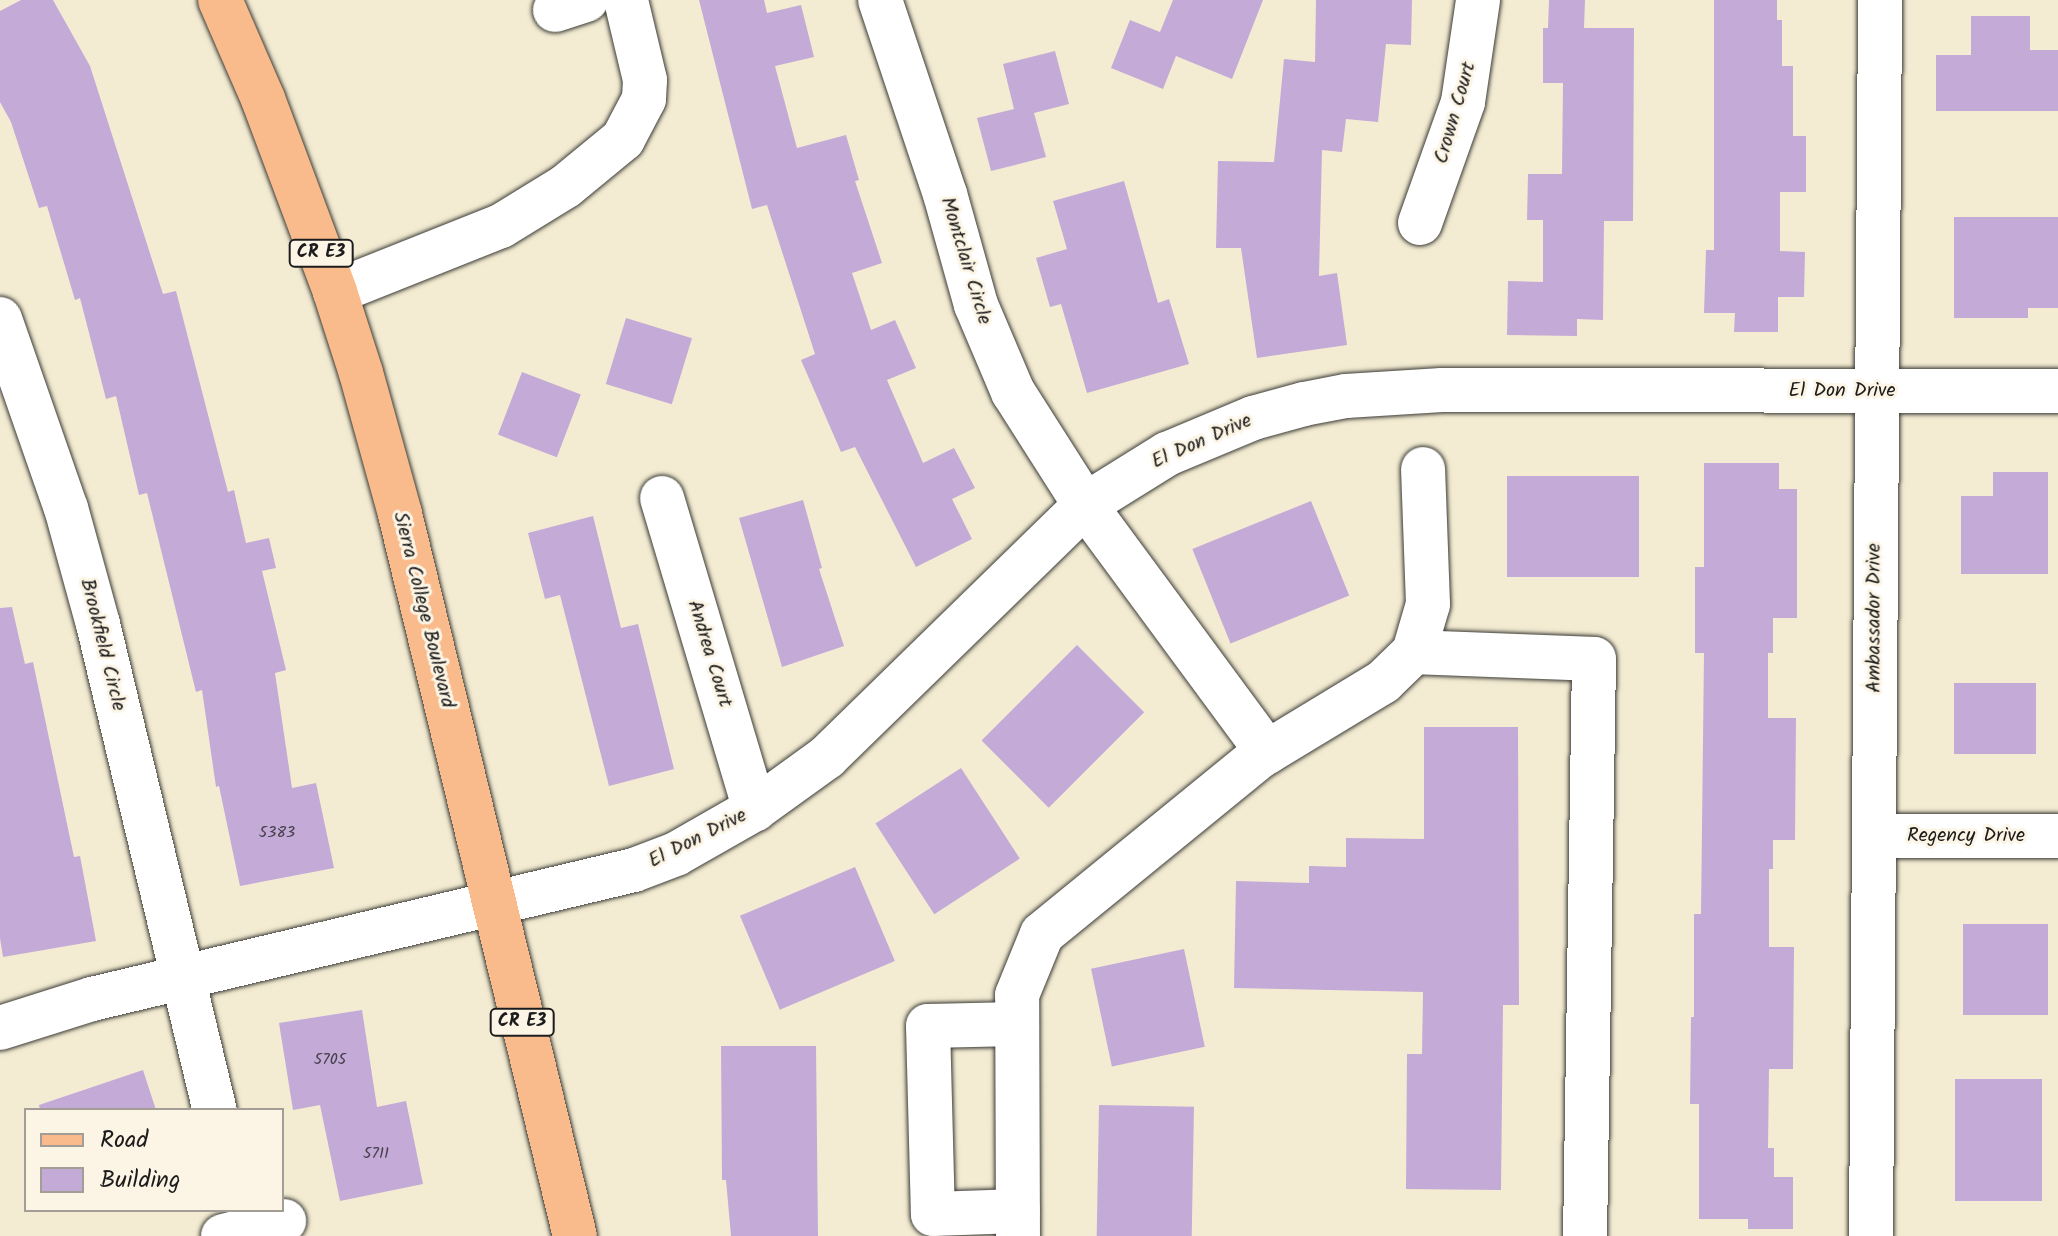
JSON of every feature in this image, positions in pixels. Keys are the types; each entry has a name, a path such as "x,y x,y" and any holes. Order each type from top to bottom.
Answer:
{"main road":[{"name":"Sierra College Boulevard","path":"220,0 263,99 335,292 400,514 575,1236"}],"street":[{"path":"335,292 501,226 566,186 623,139 644,99 645,80 626,0"},
{"name":"Crown Court","path":"1420,223 1463,102 1478,0"},
{"name":"Ambassador Drive","path":"1871,1236 1880,0"},
{"name":"Montclair Circle","path":"888,2 992,348 1035,430 1085,505 1267,752"},
{"name":"Brookfield Circle","path":"0,319 66,508 215,1108"},
{"name":"El Don Drive","path":"493,904 634,870 676,854 755,809 793,785 859,728 1085,505 1167,454 1208,436 1304,404 1346,396 1442,390 2058,391"},
{"path":"1017,1024 928,1026 933,1214 1018,1224 1017,995 1042,934 1267,752 1383,682 1414,652 1428,604 1423,469"},
{"name":"Andrea Court","path":"662,498 755,809"},
{"path":"1414,652 1594,659 1585,1236"},
{"name":"Regency Drive","path":"1874,836 2058,836"},
{"path":"0,1028 47,1011 493,904"}],"building":[{"path":"21,0 53,0 90,66 163,294 176,291 228,492 234,490 246,543 269,538 276,568 262,571 286,670 275,673 292,788 316,783 334,868 240,886 219,786 216,787 202,690 196,692 147,493 139,495 116,396 106,399 80,298 75,300 47,206 39,208 11,122 0,102 0,11"},
{"path":"699,0 764,0 767,13 801,5 814,57 775,66 797,148 846,135 859,180 855,181 882,263 852,273 871,330 895,320 916,368 887,380 923,463 954,448 975,488 952,499 972,539 916,567 855,447 841,452 801,360 815,354 767,205 752,209"},
{"path":"1173,0 1263,0 1232,79 1176,56 1163,89 1111,68 1130,20 1160,32"},
{"path":"1316,0 1412,0 1411,45 1386,44 1378,122 1346,119 1342,152 1322,150 1319,276 1337,273 1347,345 1257,358 1241,248 1216,248 1218,161 1274,162 1284,59 1315,62"},
{"path":"1549,0 1585,0 1584,28 1634,28 1633,221 1604,221 1603,320 1577,319 1577,336 1507,335 1508,281 1543,282 1543,220 1527,220 1528,174 1562,174 1563,83 1543,83 1543,28 1548,28"},
{"path":"1714,0 1777,0 1777,20 1782,20 1782,66 1793,66 1793,136 1806,136 1806,192 1780,192 1780,251 1805,252 1804,297 1778,297 1778,332 1734,332 1735,313 1704,313 1706,250 1714,250"},
{"path":"1971,16 2030,16 2030,50 2058,50 2058,111 1936,111 1936,55 1971,55"},
{"path":"1055,51 1069,104 1034,113 1046,157 991,171 977,118 1014,109 1003,64"},
{"path":"1124,181 1158,303 1169,299 1189,364 1087,393 1061,304 1050,307 1036,258 1067,249 1053,201"},
{"path":"1954,217 2058,217 2058,308 2028,308 2028,318 1954,318"},
{"path":"626,318 692,338 672,404 606,384"},
{"path":"522,372 581,395 557,457 498,435"},
{"path":"1704,463 1779,463 1779,489 1797,489 1797,618 1773,618 1773,653 1768,653 1768,718 1796,718 1795,840 1773,840 1773,869 1769,869 1769,947 1794,947 1793,1069 1769,1069 1768,1148 1774,1148 1774,1177 1793,1177 1793,1229 1748,1229 1748,1219 1699,1219 1699,1104 1690,1104 1694,914 1701,914 1704,653 1695,653 1695,567 1704,567"},
{"path":"1993,472 2048,472 2048,574 1961,574 1961,496 1993,496"},
{"path":"1507,476 1639,476 1639,577 1507,577"},
{"path":"803,500 822,568 819,569 844,646 782,667 739,518"},
{"path":"1311,501 1349,596 1231,644 1192,549"},
{"path":"593,516 621,628 638,624 674,769 609,786 560,595 545,599 528,533"},
{"path":"12,607 25,664 33,662 74,857 80,856 96,941 3,957 0,938 0,608"},
{"path":"1077,645 1144,712 1049,808 982,740"},
{"path":"1954,683 2036,683 2036,754 1954,754"},
{"path":"1424,727 1518,727 1519,1005 1503,1005 1501,1190 1406,1189 1407,1054 1422,1054 1423,992 1234,988 1236,881 1309,883 1309,866 1346,867 1346,838 1424,839"},
{"path":"961,768 1020,859 934,914 875,824"},
{"path":"855,867 895,961 780,1010 740,916"},
{"path":"1963,924 2048,924 2048,1015 1963,1015"},
{"path":"1184,949 1205,1047 1112,1067 1091,969"},
{"path":"362,1010 377,1107 406,1101 423,1184 340,1201 320,1105 293,1110 279,1023"},
{"path":"721,1046 816,1046 818,1236 731,1236 726,1180 722,1180"},
{"path":"143,1070 155,1108 40,1108 39,1105"},
{"path":"1955,1079 2042,1079 2042,1201 1955,1201"},
{"path":"1099,1105 1194,1107 1192,1236 1097,1236"}]}
